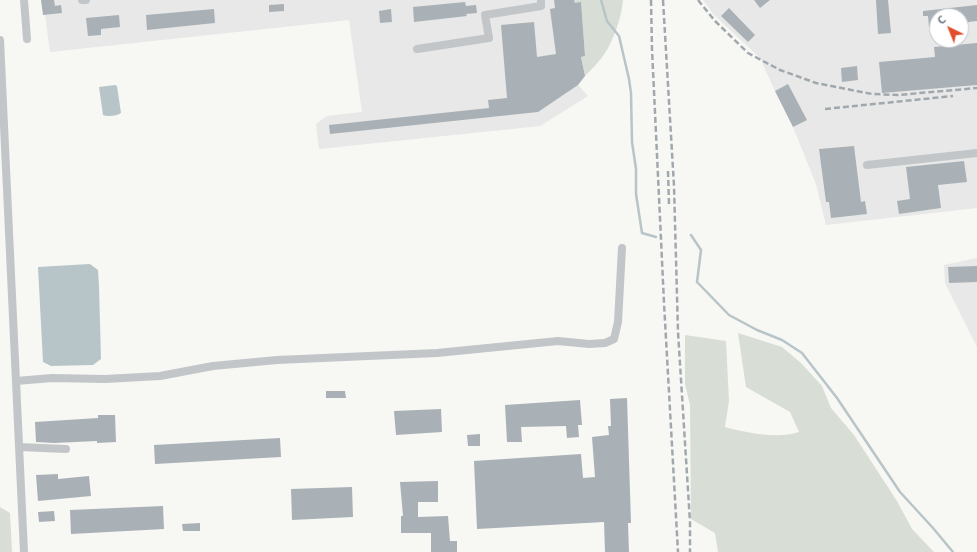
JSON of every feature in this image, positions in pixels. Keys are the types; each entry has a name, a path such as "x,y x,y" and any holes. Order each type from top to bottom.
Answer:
{"street":[{"path":"24,0 27,39"},
{"path":"417,49 489,38 485,15 541,6 540,0"},
{"path":"0,40 24,552"},
{"path":"867,165 977,153"},
{"path":"16,381 52,378 104,379 160,376 213,366 269,361 437,353 558,341 589,344 605,343 614,339 618,322 622,248"},
{"path":"19,447 66,449"}],"shaded area":[{"path":"43,0 574,0 575,3 581,2 585,56 581,58 585,76 578,85 588,96 540,126 319,149 316,124 327,116 362,112 349,20 50,52"},
{"path":"574,0 623,0 620,17 612,41 602,58 585,76 581,57 585,56 581,3 575,3"},
{"path":"703,0 977,0 977,208 826,225 816,184 793,127 760,58 714,15"},
{"path":"117,86 121,113 112,116 103,115 99,87"},
{"path":"977,258 977,347 945,283 944,265"},
{"path":"90,264 98,270 101,359 93,365 51,366 43,362 38,267"},
{"path":"738,333 782,347 801,363 822,386 831,408 854,435 897,501 912,529 934,552 718,552 715,533 691,519 690,405 685,384 685,335 726,341 729,401 725,427 752,433 772,435 799,432 790,412 746,387"},
{"path":"0,507 10,513 12,552 0,552"}],"building":[{"path":"41,0 54,0 55,6 61,5 62,13 43,15"},
{"path":"554,0 574,0 575,3 581,2 585,56 581,57 585,76 578,85 538,112 330,134 329,125 489,108 488,100 507,98 501,25 534,22 537,57 556,54 550,9 555,8"},
{"path":"754,0 770,0 760,8"},
{"path":"876,0 888,0 891,33 878,34"},
{"path":"465,2 466,6 476,5 477,13 466,14 467,16 414,22 413,7"},
{"path":"284,4 284,11 269,12 269,5"},
{"path":"977,5 977,21 969,22 969,8 950,8"},
{"path":"729,8 755,35 748,42 721,16"},
{"path":"214,9 215,23 147,30 146,15"},
{"path":"391,9 392,22 380,23 379,11"},
{"path":"929,10 929,27 928,16 923,16 923,11"},
{"path":"119,15 120,27 101,29 101,35 88,36 86,18"},
{"path":"977,43 977,85 882,93 879,62 935,57 934,48 969,48 969,44"},
{"path":"857,66 858,80 842,82 841,68"},
{"path":"788,84 807,120 793,127 775,91"},
{"path":"854,146 861,202 865,201 867,214 831,218 829,202 826,202 819,149"},
{"path":"964,161 967,182 938,185 941,208 899,214 897,201 910,199 906,167"},
{"path":"977,266 977,282 949,283 948,267"},
{"path":"326,391 345,391 346,398 326,398"},
{"path":"627,398 631,523 628,523 629,552 605,552 604,522 477,529 474,461 581,454 583,478 595,477 592,437 609,435 608,426 611,426 610,399"},
{"path":"580,400 582,425 578,425 579,437 567,438 566,426 521,427 522,442 507,442 505,405"},
{"path":"441,409 442,432 396,435 394,411"},
{"path":"98,415 115,415 116,442 36,442 35,422 98,418"},
{"path":"480,434 480,446 468,446 467,435"},
{"path":"280,438 281,457 155,464 154,445"},
{"path":"58,474 58,479 89,476 91,496 38,501 36,475"},
{"path":"438,481 438,502 418,502 418,517 448,516 450,541 457,541 457,552 431,552 431,533 401,533 401,516 403,516 400,482"},
{"path":"352,487 353,517 292,520 291,489"},
{"path":"163,506 164,529 71,534 70,510"},
{"path":"54,511 55,521 39,522 38,512"},
{"path":"200,523 200,531 183,531 182,524"}],"waterway":[{"path":"601,0 607,21 619,36 629,79 631,93 632,142 636,169 636,194 642,233 656,237"},
{"path":"691,235 701,250 697,282 729,315 757,330 782,340 802,353 837,398 900,492 953,552"}],"railway":[{"path":"651,0 664,303 678,552"},
{"path":"663,0 674,186 678,332 690,522 690,552"},
{"path":"698,0 715,21 748,53 780,70 816,83 872,94 898,95 977,88"},
{"path":"825,109 953,96"},
{"path":"668,171 669,204"}]}
